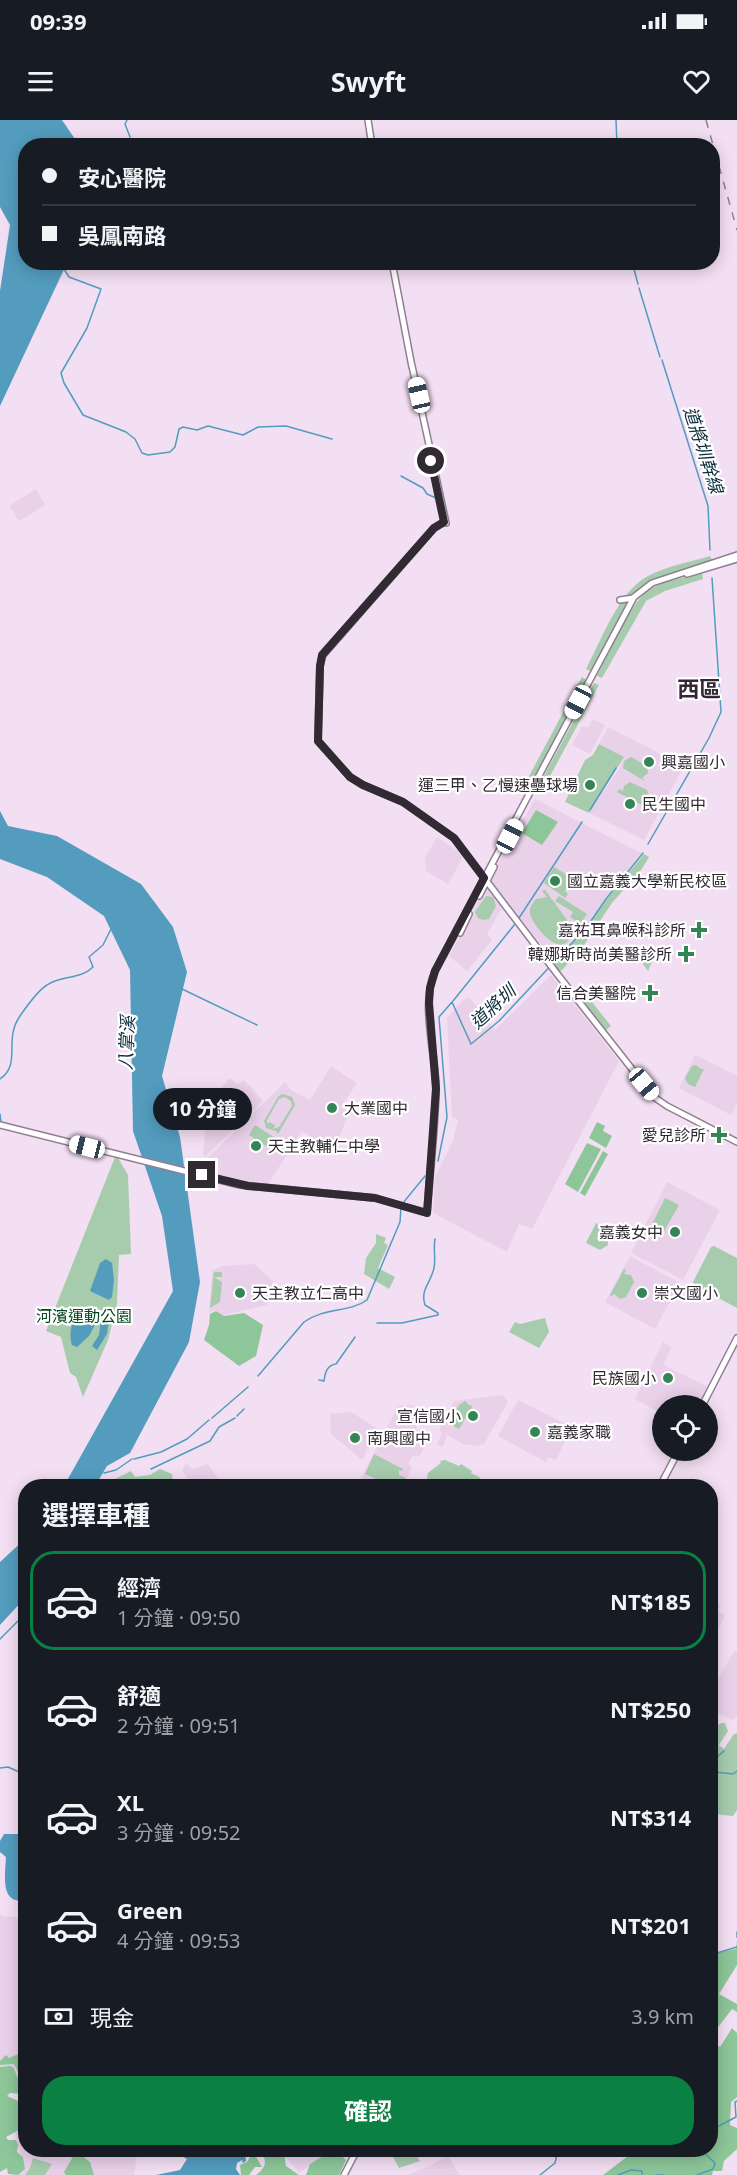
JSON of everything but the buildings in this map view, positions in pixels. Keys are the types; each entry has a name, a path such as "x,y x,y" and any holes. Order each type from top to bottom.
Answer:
{"main road":[{"path":"368,120 371,138"},
{"path":"394,270 445,522"},
{"path":"413,368 415,387 445,522"},
{"path":"445,522 434,528 322,655 318,741 350,777 403,802 454,838 550,966 654,1097 737,1142"},
{"path":"533,789 637,599 654,585 737,557"},
{"path":"0,1125 248,1186 369,1197 427,1213 436,1089 429,1003 435,971 486,879 633,598 645,586 652,583 737,557"},
{"path":"620,600 633,598"},
{"path":"708,1395 737,1338"},
{"path":"664,1479 673,1461"},
{"path":"344,2175 353,2157"}],"shaded area":[{"path":"36,489 45,505 19,521 9,506"},
{"path":"593,719 605,725 590,754 572,745 582,726 588,728"},
{"path":"608,727 684,766 644,840 589,813 619,769 624,757 599,744"},
{"name":"國立嘉義大學新民校區","path":"535,799 641,853 578,935 554,961 489,879"},
{"path":"437,837 456,850 458,848 464,855 448,884 426,871 425,858"},
{"path":"487,888 502,908 487,934 492,940 467,971 449,956"},
{"path":"551,975 619,1061 532,1229 519,1224 507,1252 433,1213 435,1177 453,1141 458,1120 452,1117 447,1018 462,1001 469,997 495,1030"},
{"path":"695,1055 737,1076 737,1103 731,1115 679,1088"},
{"name":"天主教輔仁中學","path":"331,1066 357,1083 341,1107 349,1112 334,1151 302,1131 267,1186 245,1184 203,1173 203,1162 285,1082 291,1090 310,1100"},
{"path":"229,1078 238,1084 244,1080 263,1101 205,1157 203,1155 207,1109"},
{"name":"嘉義女中","path":"667,1182 720,1210 683,1280 631,1253"},
{"name":"崇文國小","path":"630,1256 680,1283 655,1329 605,1302"},
{"name":"天主教立仁高中","path":"254,1264 273,1281 267,1305 223,1315 215,1310 209,1313 212,1271 221,1266"},
{"name":"民族國小","path":"663,1342 672,1347 663,1365 709,1387 704,1395 652,1395 652,1408 635,1399"},
{"name":"宣信國小","path":"503,1395 508,1402 484,1444 476,1446 463,1444 447,1435 443,1447 437,1445 442,1433 439,1430 454,1401"},
{"name":"嘉義家職","path":"518,1400 572,1427 556,1460 548,1457 546,1462 498,1436"},
{"path":"413,1405 419,1445 424,1448 419,1457 413,1455 408,1464 412,1467 407,1479 361,1479 398,1406"},
{"name":"南興國中","path":"351,1412 378,1429 362,1460 331,1434 330,1414"},
{"path":"186,1463 192,1469 208,1464 218,1479 188,1479 182,1470"},
{"path":"718,1611 725,1615 718,1630"},
{"path":"734,1651 737,1652 737,1716 732,1720 718,1713 718,1679"},
{"path":"0,1913 3,1916 18,1919 18,2087 0,2070"},
{"path":"18,2107 18,2147 14,2129"},
{"path":"20,2157 137,2157 134,2175 18,2175"},
{"path":"286,2157 322,2157 299,2173"},
{"path":"445,2157 449,2157 459,2175 408,2175"}],"green space":[{"path":"710,556 712,560 653,580 634,596 592,672 586,669 611,618 637,583 648,576 679,564"},
{"path":"702,573 703,579 665,591 646,601 602,678 597,676 628,615 644,594 664,583"},
{"path":"582,677 587,680 532,783 527,780"},
{"path":"594,683 599,685 548,780 544,785 539,785"},
{"name":"運三甲、乙慢速壘球場","path":"599,744 624,757 589,813 565,802 585,760 593,755"},
{"path":"631,757 647,766 648,773 642,778 646,782 623,768 624,761"},
{"path":"630,782 647,790 649,796 643,803 648,808 617,792 619,789 623,791 624,786"},
{"path":"536,810 558,822 542,845 522,833"},
{"path":"644,854 649,857 641,870 612,903 580,951 559,973 553,964 584,931"},
{"path":"554,867 564,873 572,883 565,891 568,894 565,898 544,883"},
{"path":"545,890 576,932 571,932 568,941 563,944 556,944 549,940 532,919 530,913 536,899 547,897 542,891"},
{"path":"486,896 493,897 496,906 489,919 482,920 475,912"},
{"path":"559,896 587,914 580,924 570,917 573,912 555,901"},
{"path":"646,948 656,953 648,971 636,954"},
{"path":"584,992 611,1026 606,1030 580,998 579,996"},
{"path":"696,1065 704,1069 695,1087 688,1084 685,1078 692,1066"},
{"path":"282,1094 292,1097 295,1105 278,1134 266,1128 264,1121","holes":["285,1097 291,1101 292,1106 279,1127 273,1129 275,1125 269,1122 267,1124 267,1120 279,1099"]},
{"path":"597,1122 605,1126 603,1131 612,1136 606,1148 589,1138"},
{"path":"255,1125 277,1139 271,1149 249,1135"},
{"path":"587,1143 601,1149 578,1192 565,1184"},
{"path":"603,1151 608,1154 585,1196 580,1193"},
{"name":"河濱運動公園","path":"115,1157 118,1158 128,1175 131,1254 119,1255 117,1304 108,1340 83,1397 76,1377 70,1373 61,1337 46,1331"},
{"path":"665,1198 679,1205 662,1235 650,1228"},
{"path":"596,1223 606,1228 608,1245 600,1250 586,1243"},
{"path":"376,1234 386,1238 384,1243 388,1245 378,1268 395,1277 389,1289 364,1274 366,1258 376,1243"},
{"path":"714,1246 737,1258 737,1308 694,1285 693,1282 711,1247"},
{"path":"624,1269 626,1270 624,1274 631,1275 634,1282 626,1297 620,1299 614,1294 610,1295"},
{"path":"214,1272 222,1272 222,1277 214,1277 222,1282 220,1302 210,1308"},
{"path":"216,1311 224,1316 244,1313 263,1325 256,1356 239,1366 204,1340 210,1314"},
{"path":"545,1318 549,1332 539,1348 509,1332 515,1322 520,1324"},
{"path":"465,1401 470,1406 473,1405 459,1429 450,1421 459,1405"},
{"path":"374,1454 403,1469 399,1470 399,1475 406,1478 375,1479 365,1474"},
{"path":"445,1460 459,1466 461,1464 480,1479 427,1479 428,1473 441,1463 440,1461"},
{"path":"160,1469 172,1474 172,1479 115,1479 131,1471 135,1477 150,1475"},
{"path":"725,1723 728,1731 719,1745 724,1749 733,1735 737,1733 737,1810 733,1816 718,1814 718,1725"},
{"path":"737,1941 737,1965 719,1994 737,2004 737,2012 732,2009 718,2028 718,1953 736,1949"},
{"path":"732,2028 737,2033 737,2097 731,2102 730,2125 737,2128 737,2149 724,2161 722,2171 713,2171 712,2175 603,2175 627,2157 718,2157 718,2046 720,2047"},
{"path":"18,2054 18,2072 14,2064 0,2065 0,2061 6,2055 9,2058"},
{"path":"0,2067 13,2067 18,2078 18,2094 10,2093 7,2096 18,2101 18,2131 6,2137 8,2140 16,2140 18,2157 23,2157 25,2169 18,2175 8,2174 7,2168 0,2172"},
{"path":"73,2157 83,2157 90,2162 94,2175 66,2175 64,2172"},
{"path":"250,2157 256,2157 262,2167 255,2167 249,2175 241,2175 240,2165 247,2162"},
{"path":"263,2157 285,2157 286,2166 299,2175 256,2175 264,2166"},
{"path":"322,2157 343,2157 346,2160 339,2175 306,2175 310,2164"},
{"path":"393,2157 417,2157 420,2161 399,2168"},
{"path":"33,2158 52,2164 45,2175 25,2175"}],"water":[{"path":"0,120 62,120 74,138 18,138 18,270 64,270 0,406 0,291 10,225 0,207"},
{"path":"0,811 8,826 57,836 141,884 173,927 187,972 162,1076 180,1137 200,1282 189,1342 130,1453 107,1466 99,1479 68,1479 173,1291 162,1216 133,1131 130,970 104,916 47,877 0,859"},
{"path":"106,1259 112,1263 114,1280 112,1297 109,1300 90,1291 100,1263"},
{"path":"81,1310 95,1325 89,1336 77,1347 72,1345 71,1331 73,1321"},
{"path":"104,1316 109,1318 107,1334 97,1350 92,1346 99,1335 101,1318"},
{"path":"18,1545 18,1606 0,1625 0,1562"},
{"path":"4,1834 18,1834 18,1900 11,1898 6,1887 6,1857 0,1852 0,1841"},
{"path":"183,2157 246,2157 246,2161 243,2163 242,2160 237,2163 236,2169 240,2175 156,2175 180,2170 187,2159"}],"waterway":[{"path":"127,120 125,124 130,137"},
{"name":"道將圳幹線","path":"616,120 617,138"},
{"path":"65,270 69,277 101,289 87,328 61,373 64,383 83,415 126,432 135,439 142,453 148,455 170,452 175,447 179,429 183,427 197,430 208,426 243,435 258,427 286,426 332,439"},
{"name":"道將圳幹線","path":"634,270 638,284"},
{"name":"道將圳幹線","path":"639,288 660,357"},
{"name":"道將圳幹線","path":"662,360 708,506 710,550"},
{"path":"401,476 436,498"},
{"name":"道將圳","path":"648,844 709,738 721,712 712,578"},
{"path":"590,810 616,768"},
{"path":"519,918 582,822"},
{"name":"道將圳","path":"438,1161 447,1117 439,1017 452,1002 471,1044 499,1021 586,928 643,853"},
{"path":"453,1001 515,924"},
{"path":"0,1079 6,1073 12,1059 15,1025 29,1003 47,985 82,974 93,967 89,957 103,945 111,929"},
{"path":"182,989 257,1025"},
{"path":"0,1114 1,1122"},
{"name":"道將圳","path":"403,1203 425,1176"},
{"name":"道將圳","path":"258,1376 304,1322 320,1314 353,1307 367,1300 400,1222 401,1207"},
{"path":"435,1239 434,1268 425,1290 424,1299 425,1305 438,1315"},
{"path":"377,1323 402,1323 438,1315"},
{"path":"319,1380 324,1381 326,1372 336,1364 355,1337"},
{"name":"道將圳","path":"212,1418 248,1387"},
{"path":"237,1416 244,1409"},
{"path":"151,1469 210,1441 219,1427 235,1418"},
{"name":"道將圳","path":"134,1459 161,1452 187,1439 209,1420"},
{"name":"道將圳","path":"104,1473 116,1470 132,1459"},
{"path":"0,1639 18,1621"},
{"path":"718,1756 724,1751"},
{"path":"0,1768 8,1767 18,1771"},
{"path":"718,1772 733,1774 737,1771"},
{"path":"737,1932 737,1937"},
{"path":"718,1953 737,1947"},
{"path":"718,2126 736,2117 735,2102 737,2101"},
{"path":"540,2175 555,2163 556,2157"},
{"path":"697,2175 713,2169 715,2163 709,2157"},
{"path":"618,2175 631,2170 642,2171 642,2175"},
{"path":"657,2175 664,2175"}],"railway":[{"path":"706,120 711,138"},
{"path":"720,170 737,230"}],"place":[{"name":"興嘉國小","path":"649,762"},
{"name":"運三甲、乙慢速壘球場","path":"590,785"},
{"name":"民生國中","path":"630,804"},
{"name":"國立嘉義大學新民校區","path":"555,881"},
{"name":"嘉祐耳鼻喉科診所","path":"699,930"},
{"name":"韓娜斯時尚美醫診所","path":"686,954"},
{"name":"信合美醫院","path":"650,993"},
{"name":"大業國中","path":"332,1108"},
{"name":"愛兒診所","path":"719,1135"},
{"name":"天主教輔仁中學","path":"256,1146"},
{"name":"嘉義女中","path":"675,1232"},
{"name":"天主教立仁高中","path":"240,1293"},
{"name":"崇文國小","path":"642,1293"},
{"name":"民族國小","path":"668,1378"},
{"name":"宣信國小","path":"473,1416"},
{"name":"嘉義家職","path":"535,1432"},
{"name":"南興國中","path":"355,1438"}],"district":[{"name":"西區","path":"699,689"}],"route":[{"path":"202,1175 248,1186 387,1200 427,1213 436,1089 429,1003 431,982 484,878 454,838 441,827 424,818 403,802 350,777 318,741 322,655 434,528 444,522 431,461"}],"water label":[{"name":"八掌溪","path":"127,1043"}]}
